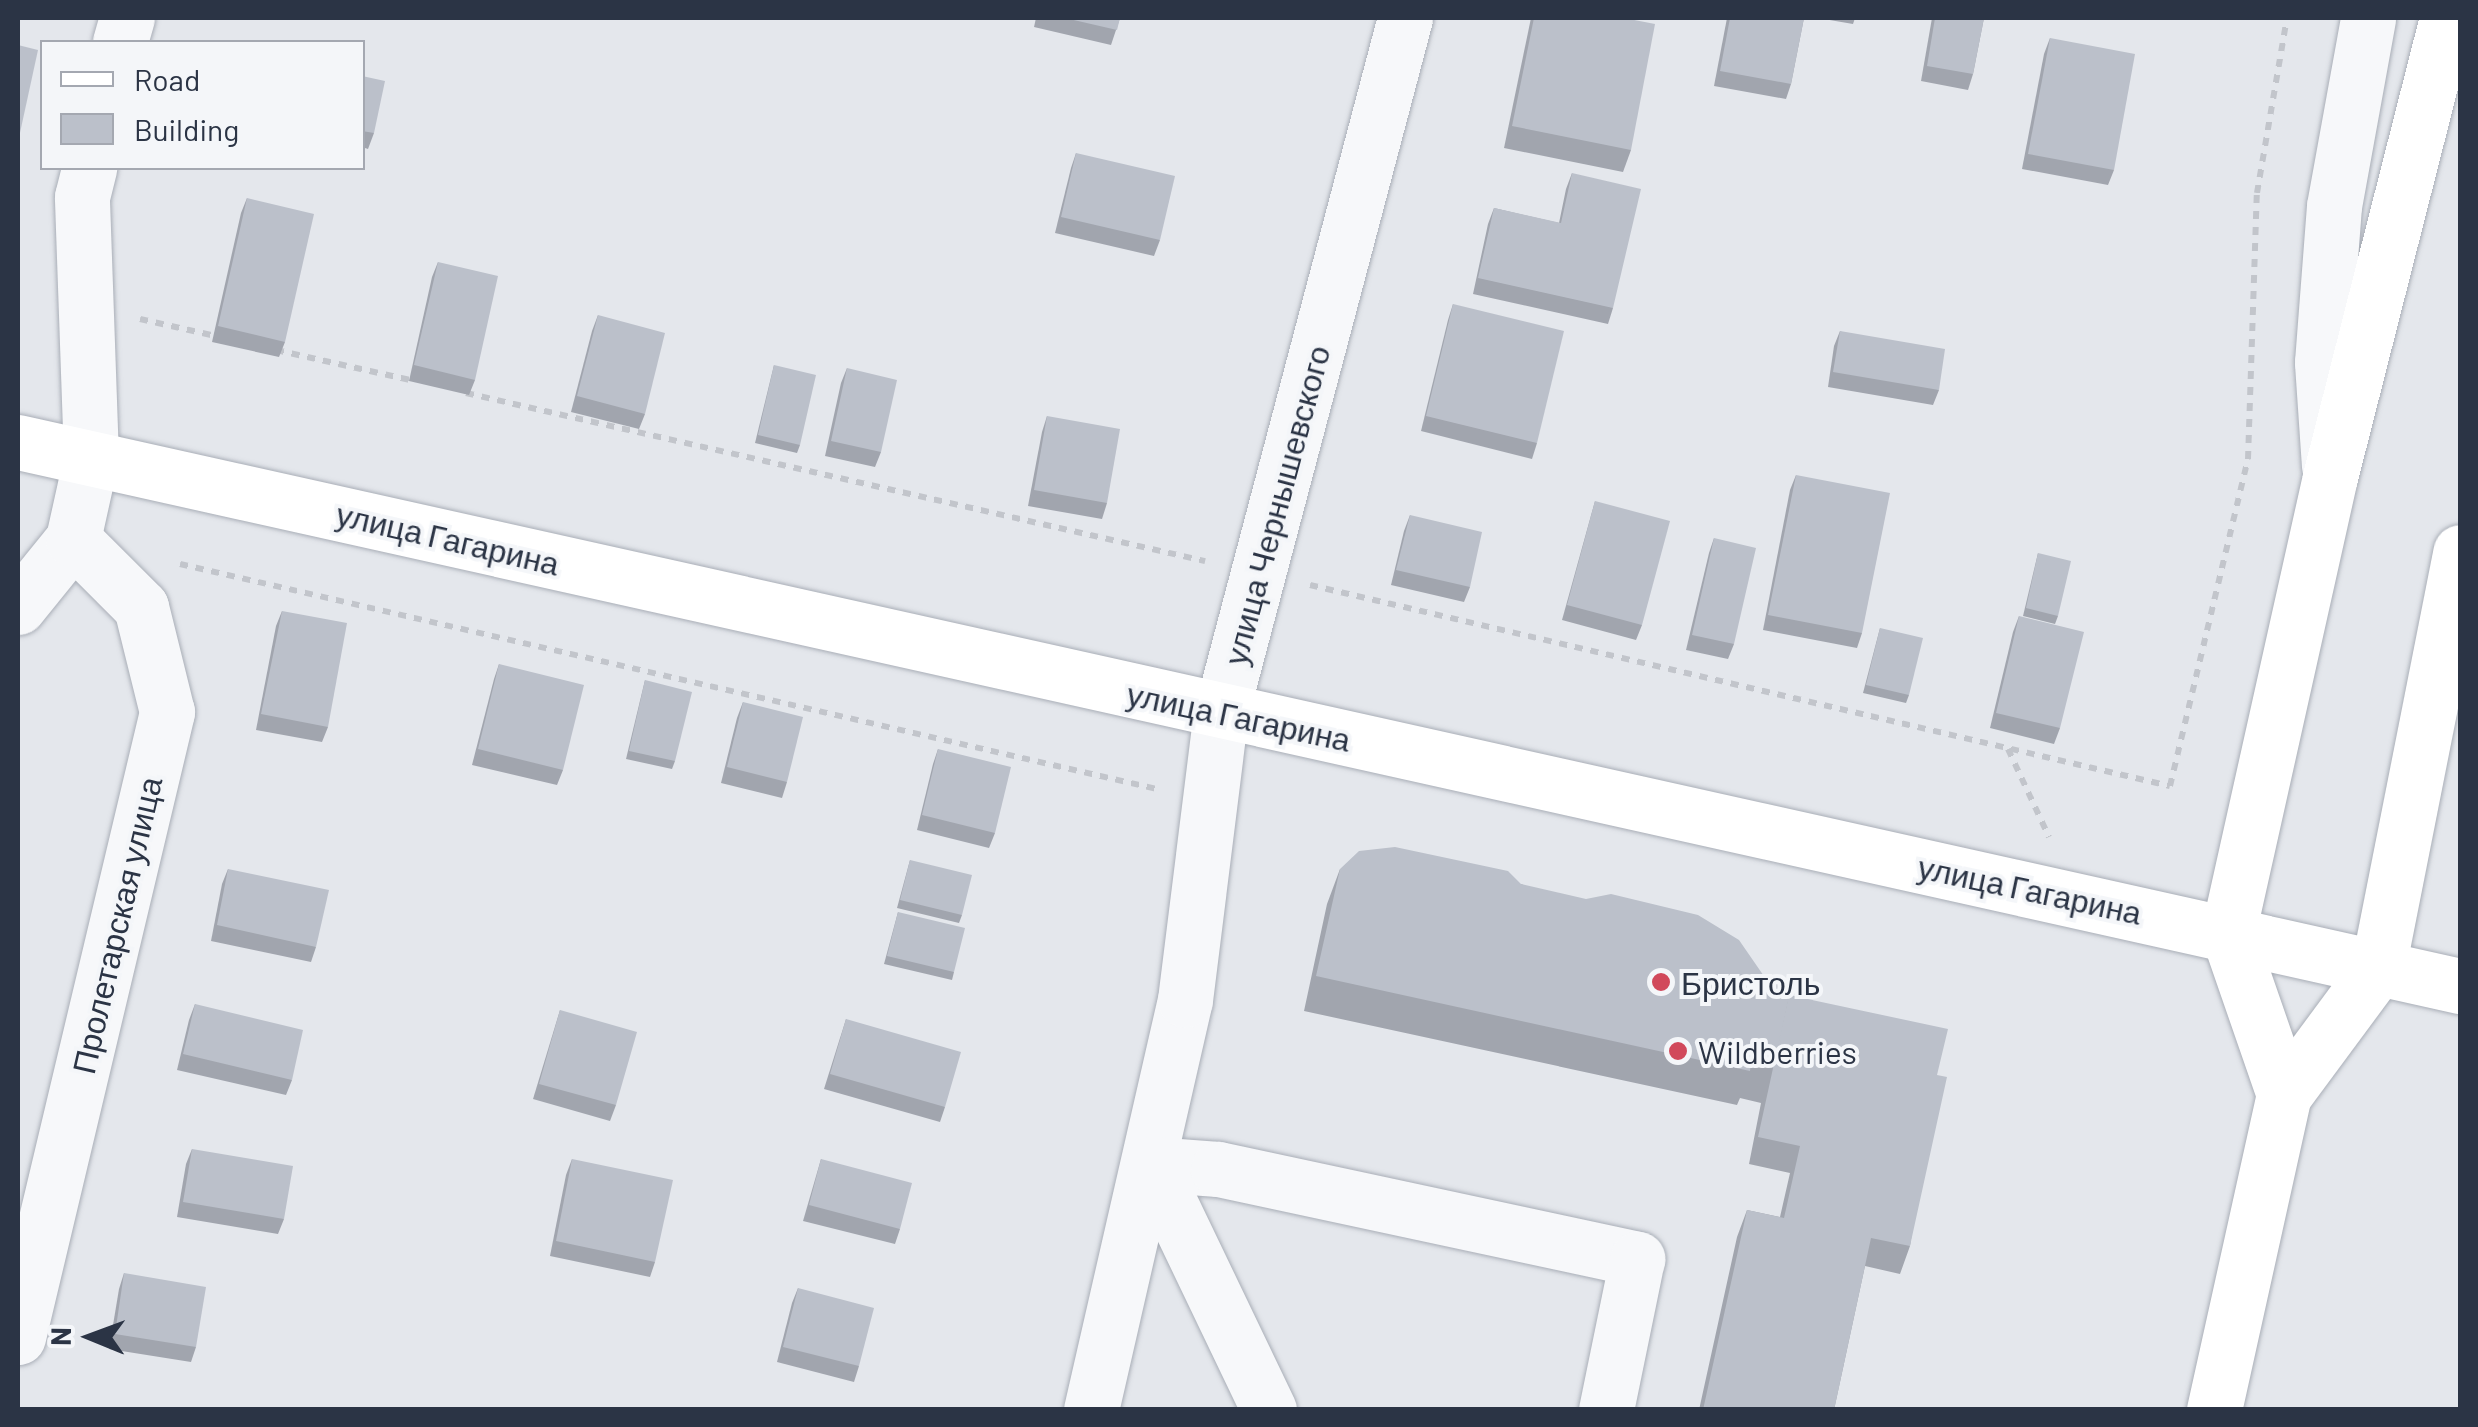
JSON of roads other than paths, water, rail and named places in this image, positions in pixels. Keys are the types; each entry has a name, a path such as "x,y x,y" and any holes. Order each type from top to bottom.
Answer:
{"main road":[{"path":"2284,1094 2228,933 2330,476 2446,18"},
{"name":"улица Гагарина","path":"18,442 2460,986"},
{"path":"2214,1410 2284,1094 2378,968 2460,552"}],"street":[{"name":"улица Чернышевского","path":"1092,1410 1152,1164 1185,1000 1221,713 1405,18"},
{"path":"2330,476 2322,362 2334,206 2368,18"},
{"path":"18,607 73,539 91,458 82,197 89,170"},
{"name":"Пролетарская улица","path":"18,1338 167,712 141,607 73,539"},
{"path":"1269,1410 1152,1164 1218,1169 1638,1259 1606,1410"}],"place":[{"name":"Бристоль","path":"1661,982"},
{"name":"Wildberries","path":"1678,1051"}]}
